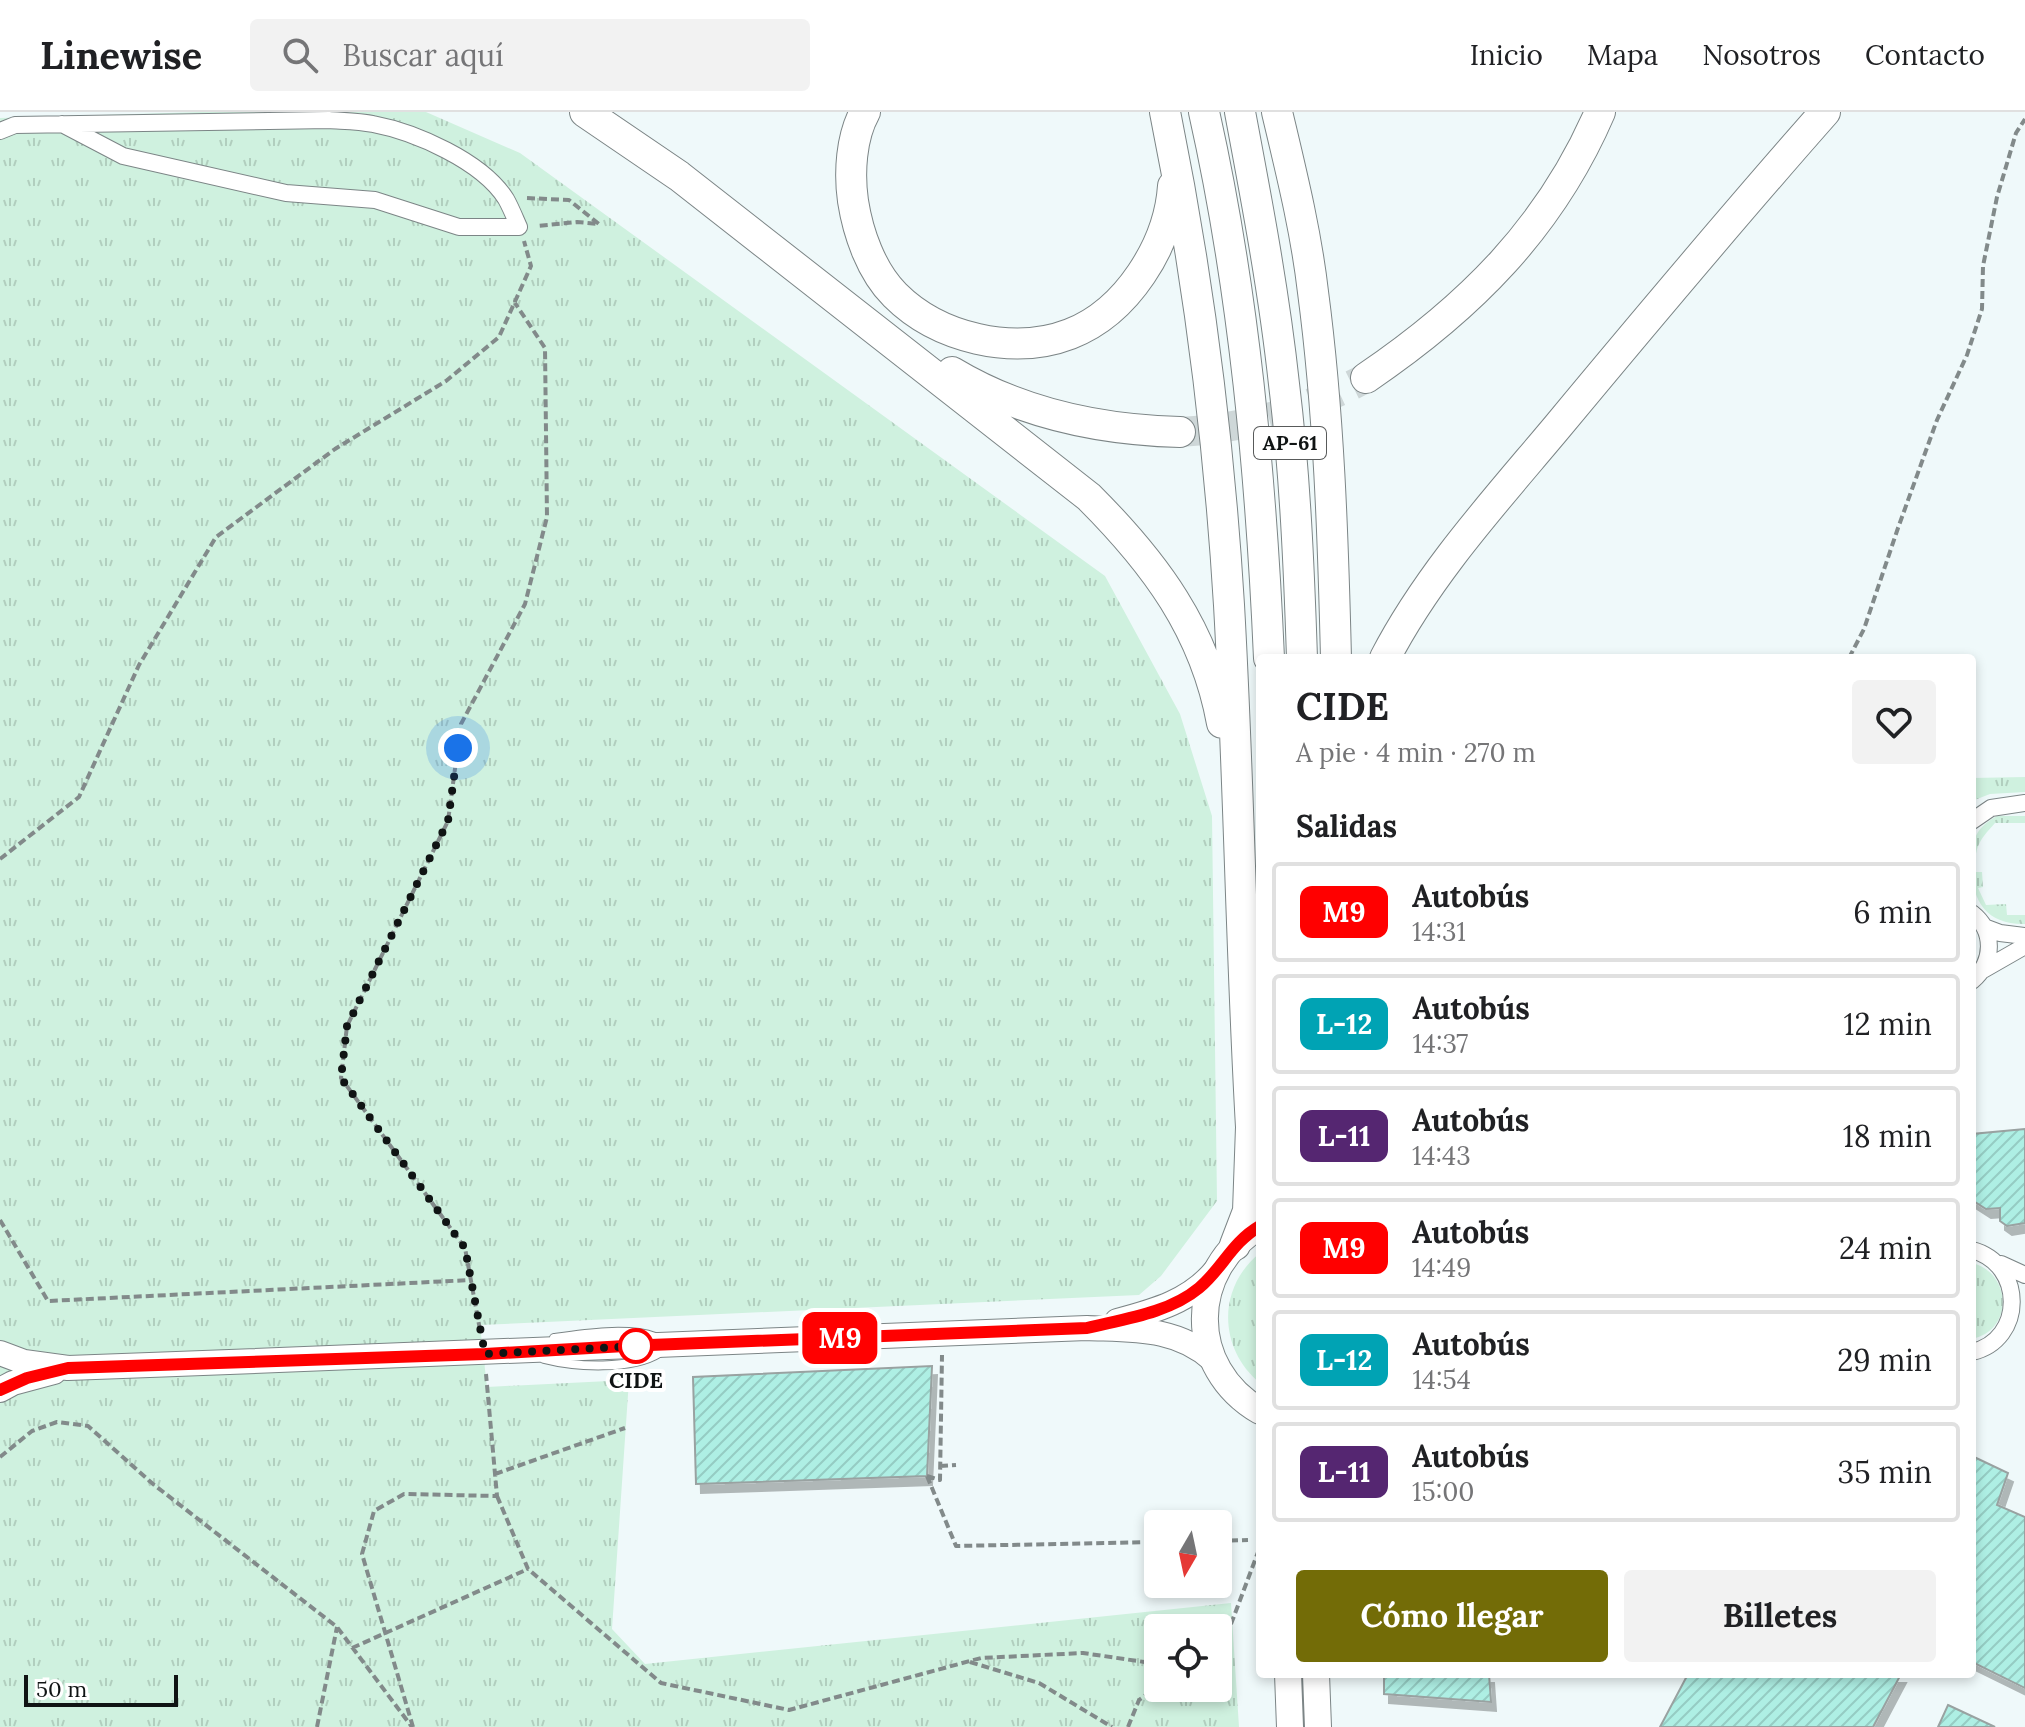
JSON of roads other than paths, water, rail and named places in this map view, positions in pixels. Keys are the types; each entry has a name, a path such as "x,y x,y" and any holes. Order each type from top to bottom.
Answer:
{"highway":[{"path":"585,112 679,176 782,256 1089,497 1123,531 1156,570 1180,608 1199,647 1217,699 1240,822"},
{"path":"865,112 860,120 853,152 851,190 865,246 880,275 894,294 914,311 943,328 1008,344 1071,334 1119,300 1150,264 1161,242 1172,195 1167,118"},
{"name":"AP-61","path":"1204,112 1230,252 1256,447 1269,654"},
{"name":"AP-61","path":"1240,112 1284,382 1291,448 1302,654"},
{"path":"1277,112 1313,290 1328,440 1336,654"},
{"path":"1366,378 1444,321 1507,258 1554,197 1600,112"},
{"path":"1387,654 1433,582 1486,512 1728,221 1825,112"},
{"path":"1167,118 1191,243 1229,603 1251,1157 1248,1211 1235,1245"},
{"path":"782,256 947,368 1000,397 1091,425 1180,432"}],"main road":[{"path":"1087,1328 1148,1313 1179,1301 1196,1291 1235,1245 1256,1229"},
{"path":"1213,1360 1205,1320 1206,1299 1216,1270"},
{"path":"0,1353 24,1362 68,1368 485,1362 516,1353 672,1344 1087,1328 1148,1330 1191,1342 1213,1360 1229,1386 1256,1410"},
{"path":"0,1390 27,1378 68,1368"},
{"path":"1288,1678 1290,1727"},
{"path":"1316,1678 1318,1727"}],"street":[{"path":"0,131 15,125 62,124 329,120 373,124 412,135 454,155 484,176 504,196 519,227 459,227 375,200 286,193 123,156 62,124"},
{"path":"1976,818 2000,805 2025,803"},
{"path":"1976,917 2000,933 2025,936"},
{"path":"1976,918 1989,948 1978,975"},
{"path":"1978,975 1998,959 2025,946"},
{"path":"1978,1252 2025,1275"},
{"path":"1999,1263 2013,1283 2015,1294 2016,1306 2008,1329"},
{"path":"1976,1350 1995,1343 2025,1314"}],"tunnel":[{"path":"1180,432 1276,416 1366,378"}],"place":[{"name":"CIDE","path":"636,1346"}]}
